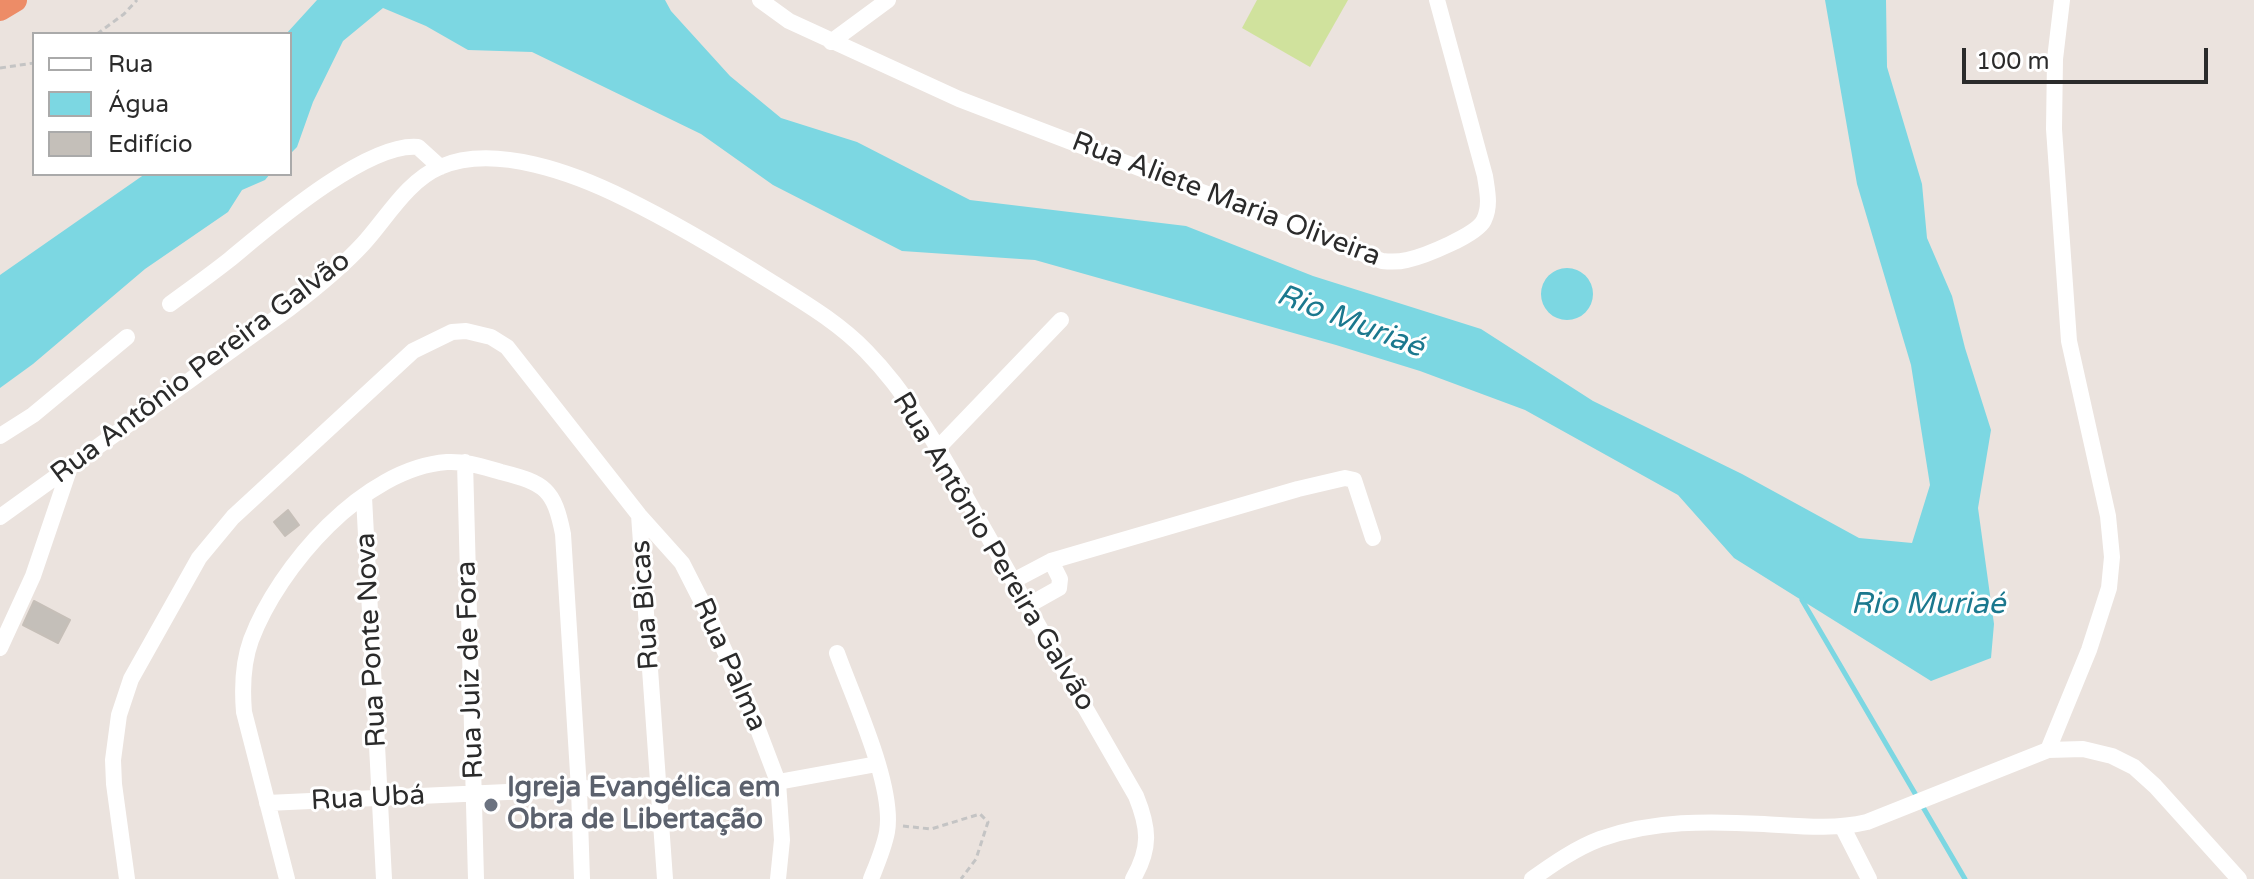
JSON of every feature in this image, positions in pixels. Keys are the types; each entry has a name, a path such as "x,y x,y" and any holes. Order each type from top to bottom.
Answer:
{"highway":[{"path":"0,9 15,0"}],"street":[{"name":"Rua Aliete Maria Oliveira","path":"760,0 789,21 831,42 959,99 1382,261 1393,262 1408,260 1472,233 1483,223 1486,214 1488,195 1485,176 1437,0"},
{"path":"831,42 888,0"},
{"path":"2048,750 2089,650 2109,588 2112,557 2108,516 2069,341 2054,129 2055,59 2062,0"},
{"path":"170,304 229,260 267,226 376,155 399,147 418,147 440,167"},
{"name":"Rua Antônio Pereira Galvão","path":"0,517 331,276 419,180 440,167 469,161 502,160 540,165 592,182 684,227 824,315 866,350 938,448 1136,796 1143,815 1146,844 1143,861 1133,879"},
{"path":"938,448 1061,320"},
{"name":"Rua Bicas","path":"127,879 114,784 113,760 119,715 131,679 199,558 233,517 413,351 452,332 466,331 491,337 507,347 639,515 665,879"},
{"path":"0,436 33,415 127,337"},
{"path":"287,879 244,712 242,686 250,643 264,611 290,568 325,528 364,497 399,475 445,462 465,462 531,480 548,492 558,506 563,534 582,879"},
{"name":"Rua Juiz de Fora","path":"465,462 476,879"},
{"path":"0,648 33,576 70,467"},
{"path":"1013,581 1051,561 1345,478 1354,480 1359,490 1373,538"},
{"name":"Rua Ponte Nova","path":"364,497 384,879"},
{"name":"Rua Palma","path":"639,515 682,563 748,703 778,782 782,840 778,879"},
{"path":"1027,606 1059,588 1060,579 1051,561"},
{"path":"837,653 877,764 888,805 888,823 881,856 871,879"},
{"path":"1532,879 1562,858 1600,839 1654,827 1703,821 1843,828 1867,822 2048,750 2083,749 2112,756 2134,767 2239,879"},
{"path":"778,782 877,764"},
{"name":"Rua Ubá","path":"267,803 660,785"},
{"path":"1843,828 1869,879"}],"path":[{"path":"100,32 137,0"},
{"path":"0,68 32,63"},
{"path":"888,823 931,829 980,814 988,822 976,859 961,879"}],"green space":[{"path":"1257,0 1348,0 1310,67 1242,28"}],"water":[{"name":"Rio Muriaé","path":"317,0 665,0 671,11 730,76 781,118 857,142 970,200 1186,226 1313,276 1481,329 1593,401 1742,474 1859,538 1912,543 1930,485 1911,365 1857,184 1825,0 1886,0 1887,67 1922,184 1927,238 1952,296 1991,430 1978,508 1994,624 1991,658 1931,681 1734,558 1678,495 1525,410 1420,371 1336,345 1035,260 902,251 773,185 701,134 532,52 468,50 426,26 383,8 343,41 313,102 297,147 292,152 292,32 288,32"},
{"path":"142,176 268,176 242,190 228,212 145,269 0,388 0,275"},
{"path":"1567,268 1585,276 1593,294 1585,312 1567,320 1549,312 1541,294 1549,276"}],"building":[{"path":"288,510 299,525 285,536 274,522"},
{"path":"34,601 70,620 58,643 23,625"}],"waterway":[{"path":"1802,600 1965,879"}],"place":[{"name":"Igreja Evangélica em Obra de Libertação","path":"491,805"}]}
